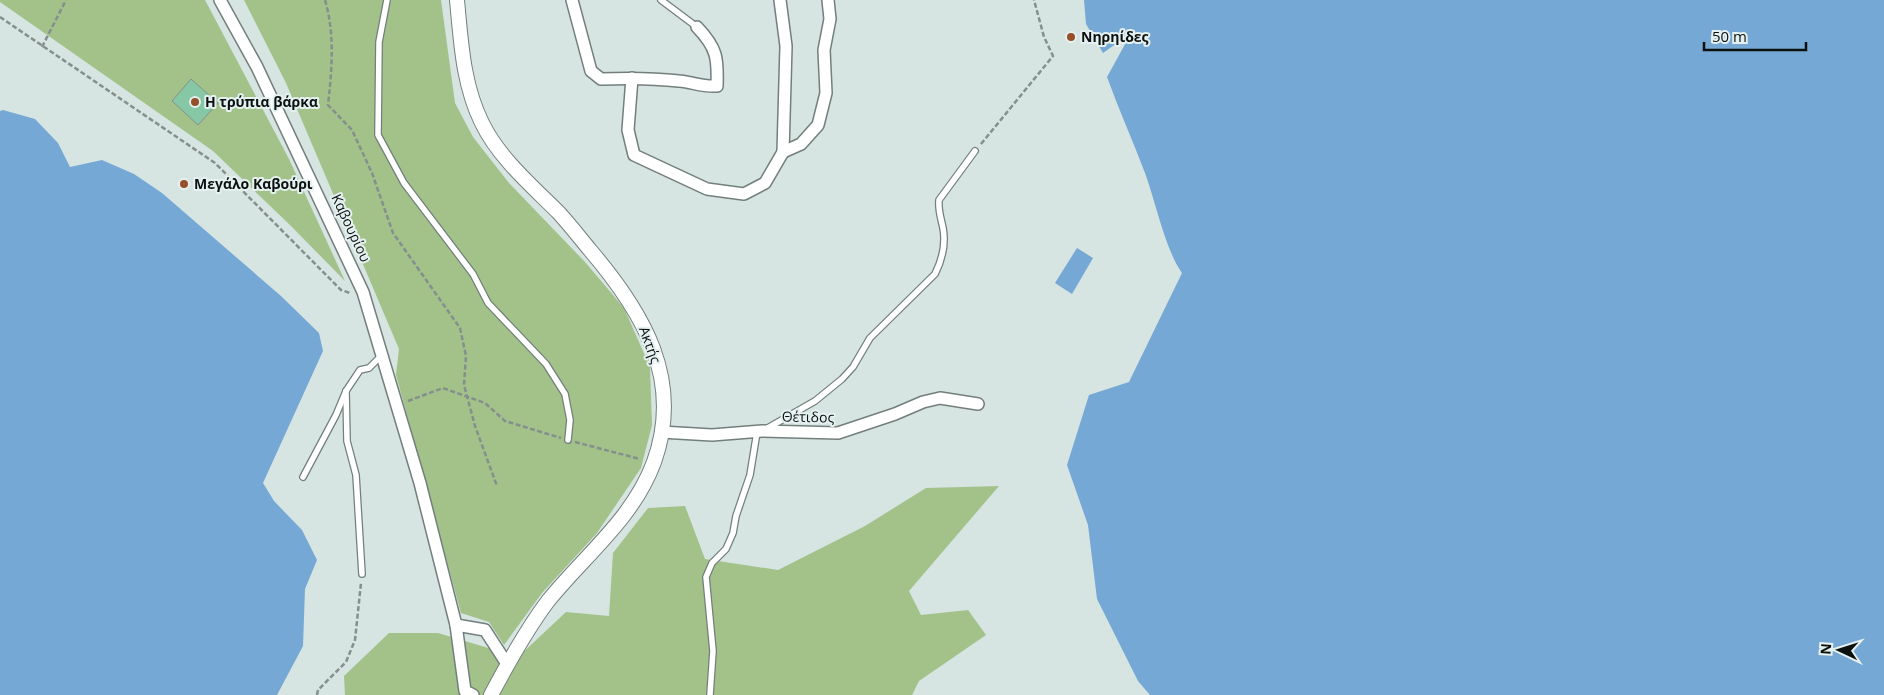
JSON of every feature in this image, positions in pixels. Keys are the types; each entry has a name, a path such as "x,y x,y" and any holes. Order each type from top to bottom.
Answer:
{"street":[{"name":"Καβουρίου","path":"220,0 257,67 363,292 420,483 456,625 465,691 473,695"},
{"name":"Ακτής","path":"457,0 464,69 472,101 482,125 499,150 561,216 631,301 646,329 657,364 664,398 661,432 654,463 624,516 549,600 507,664 491,695"},
{"path":"572,0 592,71 601,79 632,78 681,81 702,87 716,86 718,63 711,42 697,27"},
{"path":"632,78 628,130 634,155 707,189 744,194 765,183 783,152 786,46 780,0"},
{"path":"783,152 801,144 818,125 826,93 824,50 830,19 828,0"},
{"name":"Θέτιδος","path":"661,432 712,435 759,432 838,433 895,414 923,402 940,398 978,404"},
{"path":"456,625 485,630 507,664"}],"lane":[{"path":"387,0 379,42 376,87 378,135 404,183 473,274 488,303 546,364 565,394 570,420 568,440"},
{"path":"661,0 697,27"},
{"path":"710,695 713,651 706,577 712,563 726,549 733,533 736,516 750,475 759,432 815,401 842,379 853,367 870,338 935,274 942,261 944,244 943,229 938,209 939,200 975,151"},
{"path":"303,477 336,416 346,391 360,370 369,368 383,354"},
{"path":"346,391 347,441 356,475 362,574"}],"path":[{"path":"42,46 66,0"},
{"path":"325,0 329,15 332,44 328,105 352,130 372,173 393,233 460,328 466,356 464,385 474,426 497,486"},
{"path":"975,151 1053,56 1041,29 1034,0"},
{"path":"0,17 215,163 341,290 350,293 363,292"},
{"path":"397,404 443,388 485,403 505,421 654,463"},
{"path":"317,695 318,690 346,662 352,647 362,574"}],"green space":[{"path":"0,0 205,0 289,159 345,281 213,151 0,2"},
{"path":"244,0 441,0 455,103 473,137 509,183 585,262 624,308 650,367 652,425 641,468 597,533 542,593 504,645 489,622 461,613 396,375 399,349 286,83"},
{"path":"999,486 909,591 921,615 968,610 986,635 919,681 912,695 345,695 344,676 389,633 438,633 518,657 566,612 609,616 613,553 648,508 685,506 705,559 778,570 865,526 926,488"}],"water":[{"path":"1084,0 1884,0 1884,695 1150,695 1138,681 1097,599 1088,525 1067,465 1089,395 1129,382 1182,273 1161,225 1145,173 1107,77 1129,37 1124,38 1103,53 1086,24"},
{"path":"3,110 35,119 58,143 70,167 102,160 134,174 162,193 281,296 319,333 323,351 263,483 274,501 302,530 317,560 305,589 303,646 277,695 0,695 0,111"},
{"path":"1077,248 1093,258 1072,294 1055,283"}],"building":[{"name":"Η τρύπια βάρκα","path":"191,79 218,103 198,125 172,101"}],"place":[{"name":"Νηρηίδες","path":"1071,37"},
{"name":"Η τρύπια βάρκα","path":"195,102"},
{"name":"Μεγάλο Καβούρι","path":"184,184"}]}
